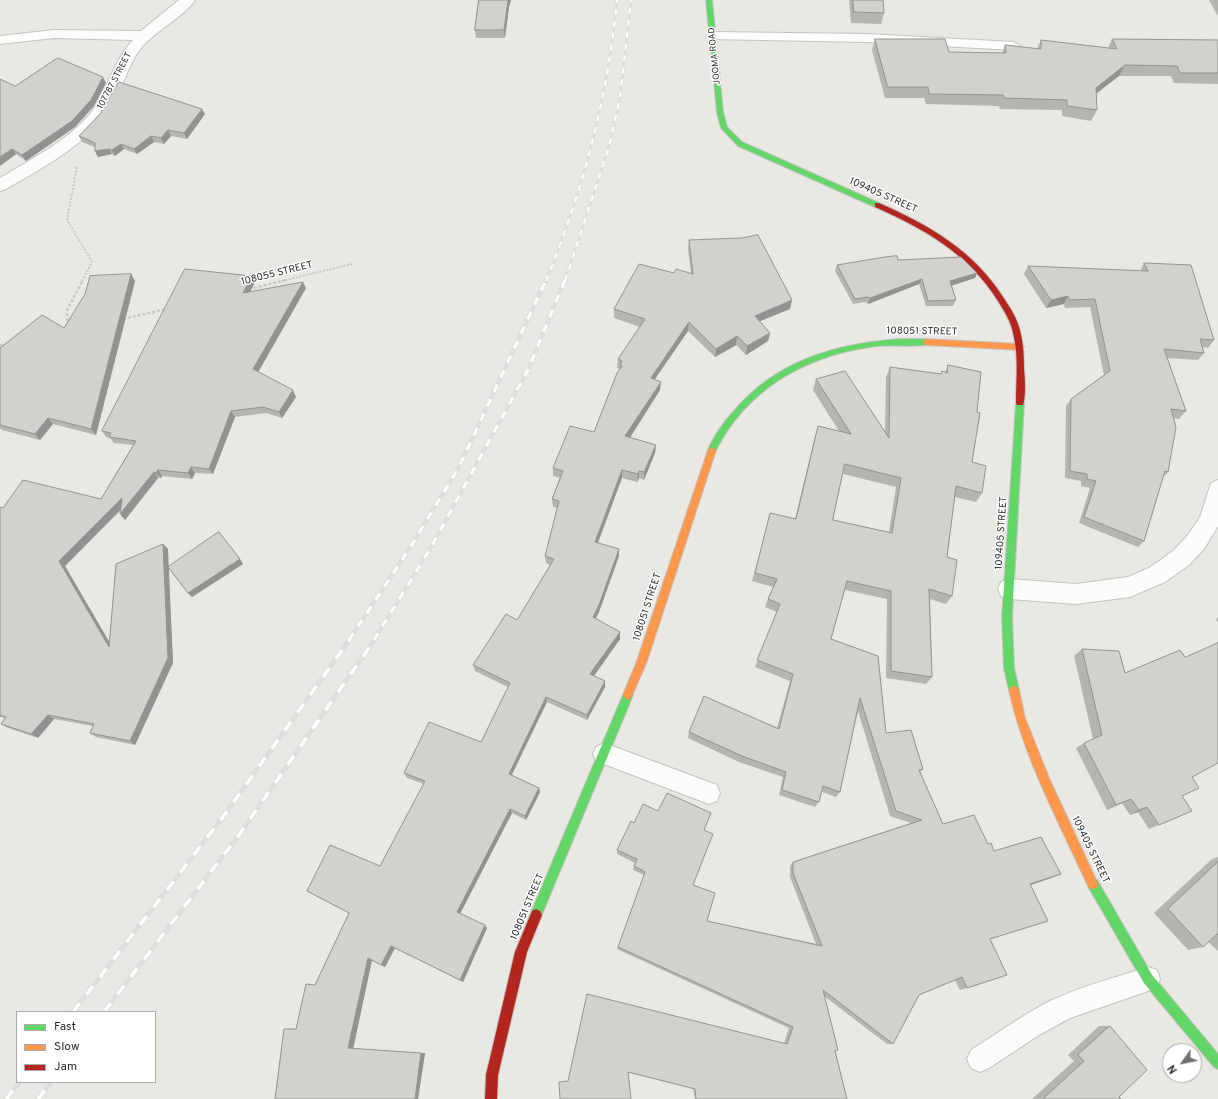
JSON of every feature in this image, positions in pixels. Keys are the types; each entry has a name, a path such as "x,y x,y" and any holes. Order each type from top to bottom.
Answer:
{"street":[{"name":"107787 STREET","path":"0,185 42,160 77,135 103,108 129,54 145,36 188,0"},
{"name":"JOOMA ROAD","path":"709,0 720,112"},
{"path":"0,40 51,34 96,32 145,36"},
{"name":"109405 STREET","path":"720,112 724,128 740,144 780,163 908,218 962,253 994,286 1015,324 1020,347 1020,425 1007,617 1009,668 1020,718 1045,781 1086,871 1148,979 1218,1063"},
{"name":"108051 STREET","path":"492,1099 492,1075 521,952 642,662 692,504 715,442 738,409 768,381 815,357 852,347 882,342 910,341 1020,347"},
{"path":"1009,588 1076,594 1130,587 1157,575 1181,558 1196,542 1210,520 1218,489"}],"lane":[{"path":"713,36 867,38 1014,46"},
{"path":"604,754 709,793"},
{"path":"980,1059 1028,1028 1062,1009 1101,994 1148,979"}],"path":[{"path":"66,333 67,310 92,262 66,220 75,185 77,135"},
{"name":"108055 STREET","path":"244,290 352,264"},
{"path":"120,320 174,307"},
{"path":"0,345 7,343"}],"building":[{"path":"479,0 508,0 504,30 475,30"},
{"path":"853,0 883,0 884,13 854,12"},
{"path":"875,39 945,39 949,52 1006,53 1005,45 1041,49 1041,40 1117,49 1112,39 1218,40 1218,73 1180,73 1177,66 1125,65 1096,88 1097,110 1067,106 1067,100 1004,98 1003,95 929,94 928,87 888,87"},
{"path":"58,58 103,77 91,100 72,121 22,155 12,149 0,157 0,79 15,86"},
{"path":"119,82 202,109 184,133 168,130 161,138 151,136 134,149 121,144 112,150 95,151 95,143 79,136 100,114"},
{"path":"758,235 792,300 755,316 770,333 747,346 737,336 716,349 689,322 651,378 661,382 625,436 656,445 644,472 639,471 638,474 622,470 595,542 619,549 599,605 593,617 620,632 590,674 605,681 587,715 546,697 509,774 539,788 525,816 510,809 457,912 485,925 460,980 391,946 381,965 368,958 348,1048 421,1053 415,1099 275,1099 284,1029 296,1029 306,984 315,985 349,913 307,891 330,845 380,866 425,781 404,773 429,722 481,742 510,683 473,665 506,614 517,620 554,559 545,556 559,501 552,499 563,471 553,468 570,426 594,432 617,373 622,366 620,365 622,361 618,359 645,319 614,309 639,264 674,273 676,269 693,274 689,240 742,238"},
{"path":"897,256 898,260 961,257 977,273 950,281 956,300 928,301 922,279 870,298 855,299 837,265"},
{"path":"1144,263 1191,265 1214,340 1200,339 1204,353 1164,349 1186,411 1171,409 1176,427 1168,472 1165,471 1144,541 1084,517 1096,481 1087,479 1087,474 1070,471 1071,399 1110,371 1095,299 1070,300 1068,296 1051,300 1028,266 1148,271"},
{"path":"185,269 252,276 243,293 303,282 253,369 293,390 279,412 263,407 231,411 209,469 191,467 188,473 158,470 156,473 154,472 120,514 122,498 59,561 109,647 116,564 163,544 168,658 130,741 90,733 94,724 48,715 31,734 1,724 6,717 0,715 0,507 3,508 23,480 101,499 136,441 109,437 111,433 102,431"},
{"path":"131,274 91,429 48,418 35,434 0,425 0,348 42,315 64,328 85,294 90,276"},
{"path":"948,365 981,372 977,412 980,413 972,462 986,466 982,493 956,486 947,557 957,560 952,596 929,589 932,677 891,671 891,591 847,581 831,639 878,656 886,733 911,730 923,769 919,770 943,824 974,815 988,844 991,843 994,851 1041,837 1061,874 1030,884 1048,921 990,939 1007,975 967,988 962,977 919,995 893,1044 823,990 838,1050 835,1051 847,1099 696,1099 695,1089 628,1072 631,1099 560,1099 559,1082 568,1081 587,994 787,1044 793,1027 618,947 645,872 634,866 637,859 617,850 631,821 634,823 643,804 658,811 667,793 711,813 704,830 713,834 693,885 715,893 707,921 822,946 793,873 793,862 922,820 896,811 860,698 840,792 823,786 819,802 782,790 786,772 742,756 689,732 704,696 779,729 793,674 757,660 780,604 768,599 777,579 755,573 770,513 796,519 818,426 851,434 816,379 845,371 889,438 890,367 941,374 942,371 947,373","holes":["845,464 901,478 892,533 833,520"]},
{"path":"219,532 240,559 188,593 168,567"},
{"path":"1218,643 1218,763 1192,777 1199,788 1182,796 1192,811 1159,825 1147,807 1139,810 1131,799 1116,805 1084,743 1102,735 1082,649 1119,651 1125,673 1180,650 1185,657"},
{"path":"1218,862 1218,935 1217,934 1203,947 1168,909"},
{"path":"1110,1026 1147,1070 1119,1097 1121,1099 1043,1099 1084,1061 1078,1055"}],"railway":[{"path":"546,281 572,211 592,143 607,74 617,0"},
{"path":"565,281 609,147 620,97 631,0"},
{"path":"349,640 410,548 459,467 546,280"},
{"path":"374,640 430,549 528,370 565,280"},
{"path":"74,1011 223,817 350,639"},
{"path":"105,1011 239,835 375,639"},
{"path":"6,1099 19,1083"},
{"path":"38,1099 50,1083"}],"traffic: fast":[{"path":"709,0 720,112 724,128 740,144 877,205"},
{"path":"712,450 729,422 747,401 768,383 791,368 817,357 843,349 871,344 926,342"},
{"path":"1014,690 1009,668 1007,617 1020,403"},
{"path":"536,915 628,695"},
{"path":"1093,884 1148,979 1218,1063"}],"traffic: slow":[{"path":"926,342 1020,347"},
{"path":"628,695 642,661 712,450"},
{"path":"1014,690 1020,718 1045,781 1093,884"}],"traffic: jam":[{"path":"877,205 915,223 950,245 966,257 994,288 1013,320 1018,334 1020,403"},
{"path":"491,1099 492,1075 521,952 536,915"}]}
